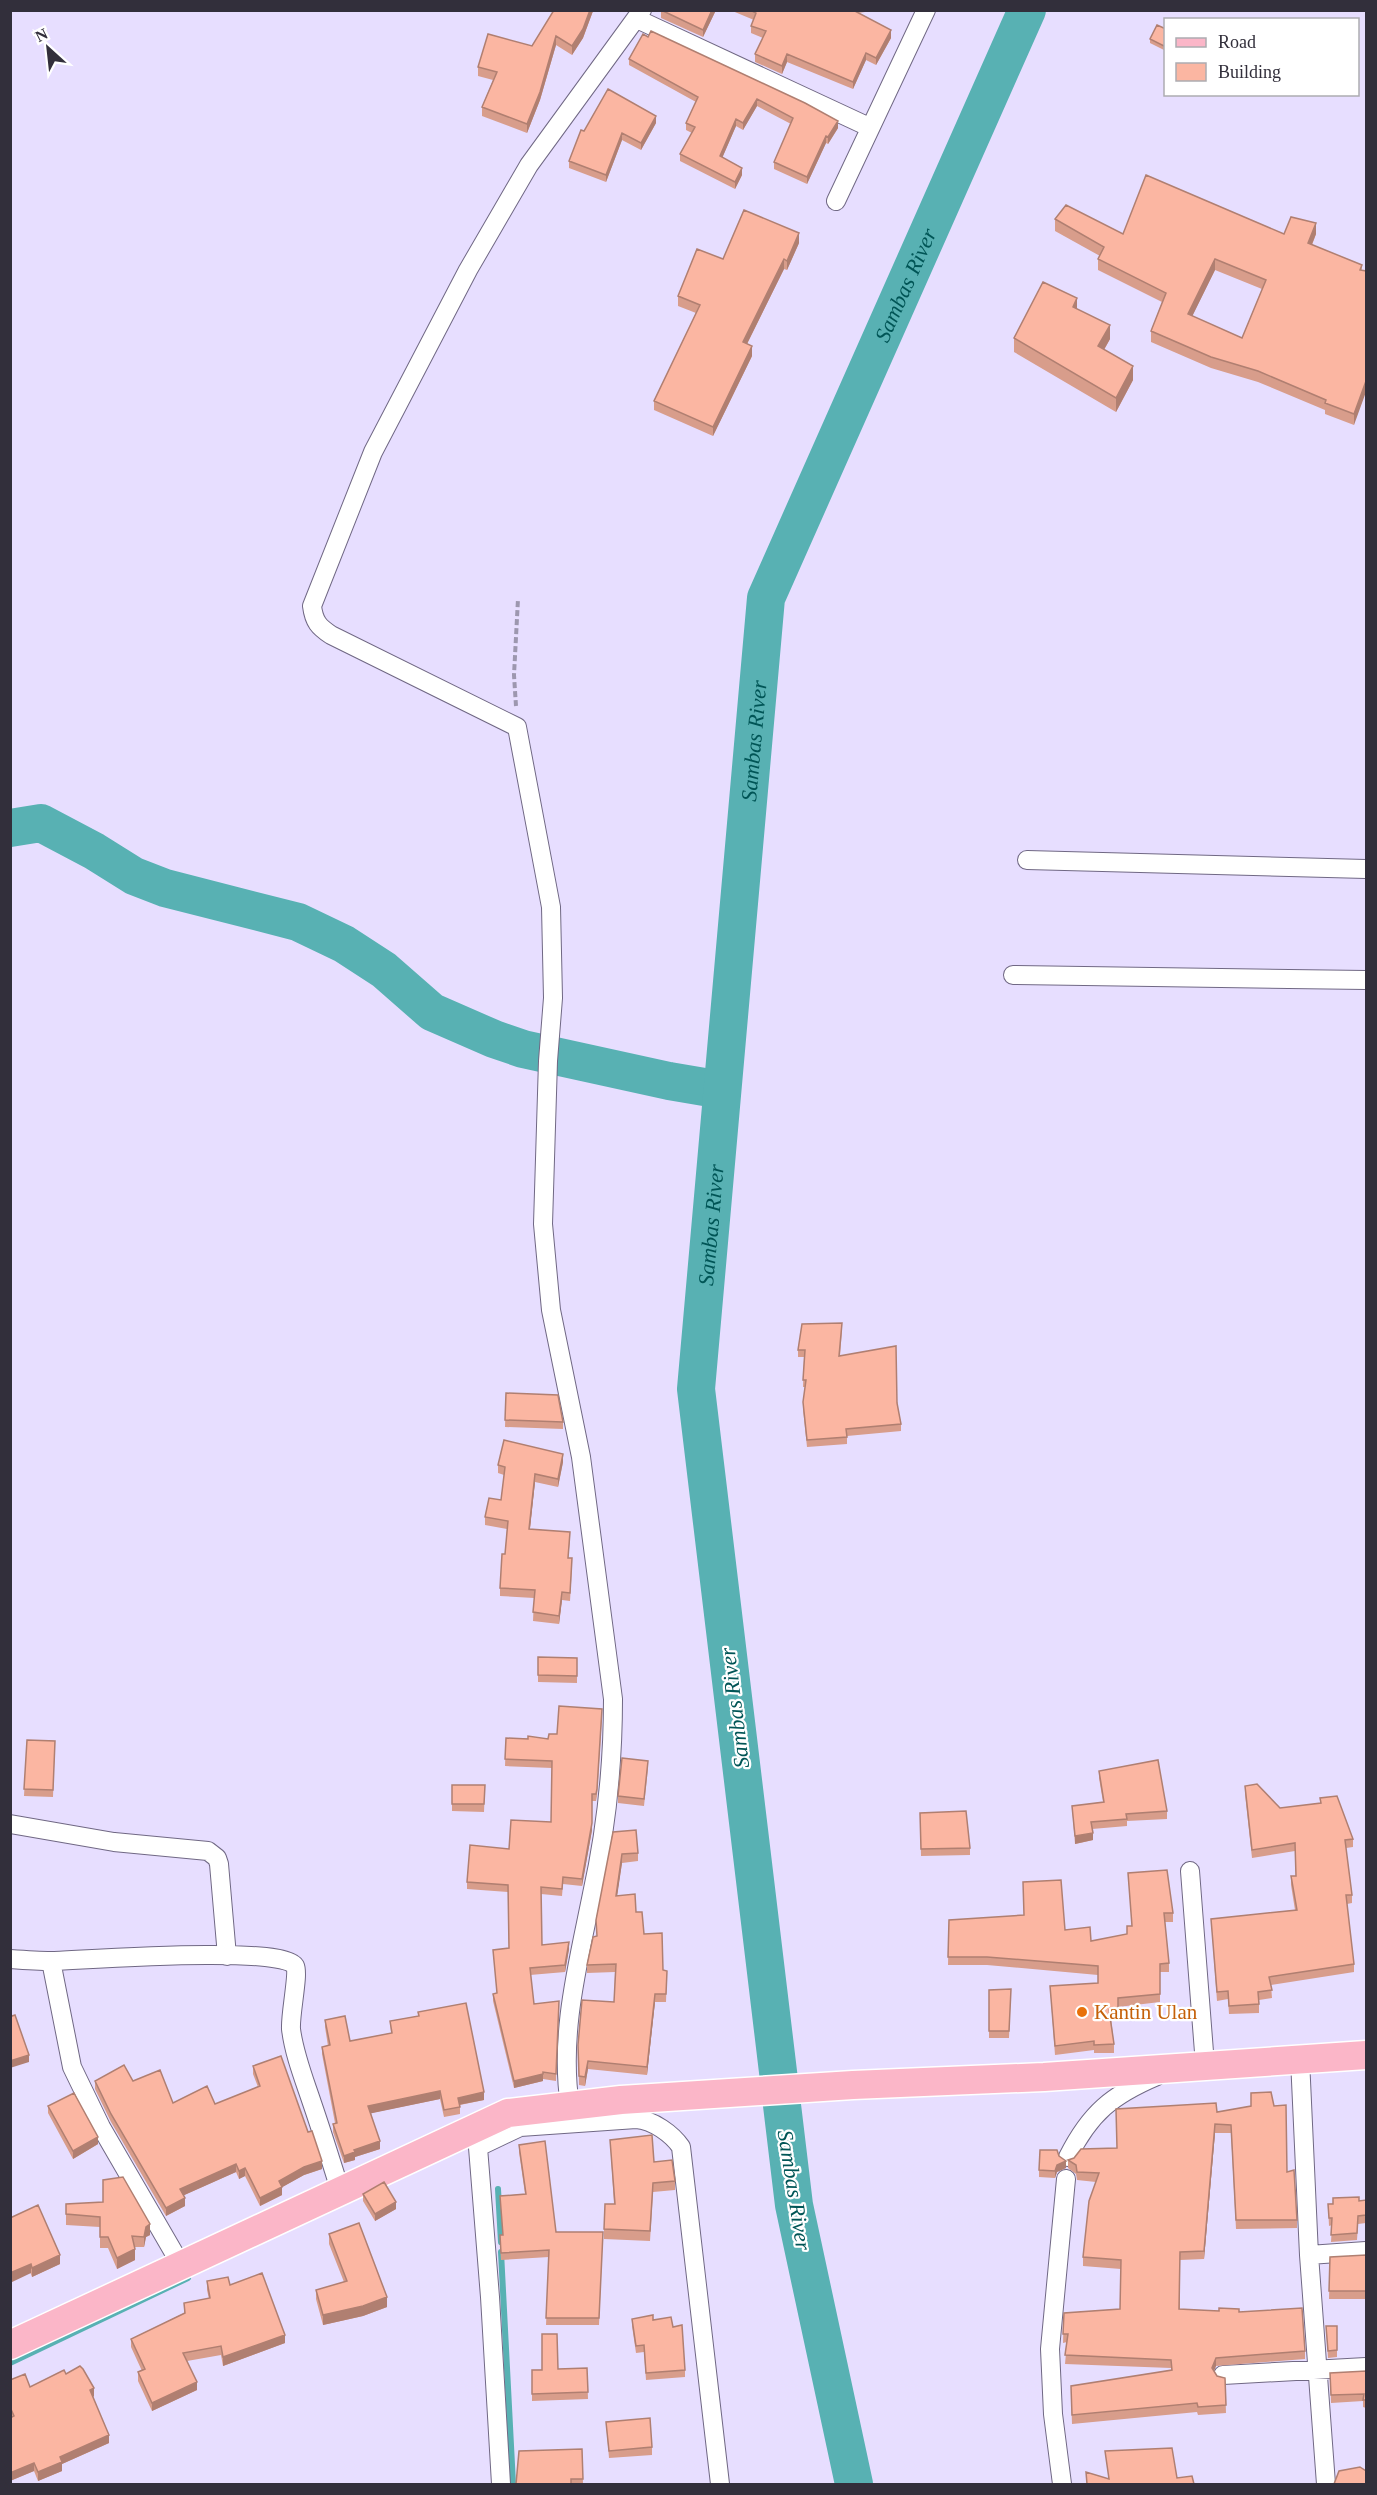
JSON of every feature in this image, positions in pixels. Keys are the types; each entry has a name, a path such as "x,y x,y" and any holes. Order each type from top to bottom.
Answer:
{"main road":[{"path":"10,2345 340,2190 477,2137 508,2113 621,2100 853,2085 1044,2077 1193,2065 1366,2055"}],"street":[{"path":"836,201 926,10"},
{"path":"570,2106 566,2075 574,1974 593,1893 605,1815 613,1732 613,1700 582,1456 551,1310 543,1224 548,1061 553,998 551,907 517,727 332,635 320,627 313,618 312,606 373,452 468,270 529,165 640,15 870,127"},
{"path":"1027,860 1366,869"},
{"path":"1013,975 1366,980"},
{"path":"10,1824 114,1842 208,1851 214,1855 219,1864 227,1956"},
{"path":"1068,2157 1082,2131 1104,2106 1137,2084 1193,2065 1190,1870"},
{"path":"10,1959 51,1961 166,1954 287,1959 296,1967 291,2030 340,2190"},
{"path":"51,1961 72,2067 101,2127 181,2265"},
{"path":"1300,2059 1309,2255 1326,2484"},
{"path":"501,2484 490,2297 477,2137 520,2127 636,2119 647,2121 676,2139 681,2147 690,2207 720,2484"},
{"path":"1062,2484 1053,2414 1050,2349 1066,2179"},
{"path":"1309,2255 1366,2251"},
{"path":"1223,2375 1366,2367"}],"path":[{"path":"517,727 514,675 518,599"}],"building":[{"path":"554,10 590,10 583,29 572,46 556,36 540,92 527,124 482,107 497,72 478,67 488,34 532,46"},
{"path":"661,10 712,10 703,30"},
{"path":"750,10 853,10 891,30 876,58 866,53 853,82 787,54 782,66 755,54 766,31 751,26 756,13"},
{"path":"1157,25 1164,28 1164,46 1150,39"},
{"path":"651,31 805,103 838,121 828,137 826,136 807,177 774,162 793,118 757,99 743,123 736,119 720,156 742,168 735,182 680,154 695,127 686,123 698,97 629,59 643,34 648,37"},
{"path":"608,89 656,116 641,143 622,133 606,175 569,161 581,130 584,131"},
{"path":"1146,175 1284,234 1291,217 1316,223 1308,243 1362,265 1360,270 1366,271 1366,381 1354,414 1325,403 1326,400 1258,371 1211,357 1151,331 1166,293 1098,259 1104,247 1055,219 1066,205 1123,234","holes":["1215,259 1266,280 1242,338 1188,314"]},
{"path":"744,210 799,233 787,261 784,259 743,342 752,346 713,427 654,401 700,305 678,296 697,249 723,259"},
{"path":"1043,282 1077,298 1073,307 1110,325 1098,346 1133,366 1116,398 1014,338"},
{"path":"842,1323 839,1356 896,1346 897,1403 901,1424 846,1429 847,1437 807,1440 803,1402 806,1380 803,1380 805,1350 798,1350 802,1324"},
{"path":"506,1393 558,1395 563,1422 505,1420"},
{"path":"504,1440 563,1454 558,1479 535,1474 529,1529 570,1532 568,1558 572,1558 570,1593 562,1592 559,1616 533,1612 535,1590 500,1588 502,1554 505,1554 508,1521 485,1517 489,1498 501,1500 505,1467 498,1465"},
{"path":"538,1657 577,1658 577,1676 538,1675"},
{"path":"559,1706 602,1709 597,1789 596,1794 592,1794 592,1823 582,1879 563,1877 562,1889 541,1887 542,1945 569,1942 565,1965 530,1968 534,2004 559,2001 556,2074 543,2072 543,2074 514,2081 493,1994 497,1993 493,1950 509,1948 508,1885 467,1882 470,1845 509,1849 511,1820 551,1822 552,1761 505,1759 506,1738 528,1739 528,1736 548,1739 549,1734 557,1734"},
{"path":"27,1740 55,1741 53,1790 24,1789"},
{"path":"622,1758 648,1761 644,1799 618,1796"},
{"path":"1158,1760 1167,1811 1126,1814 1127,1819 1091,1822 1093,1833 1075,1836 1072,1806 1104,1802 1099,1771"},
{"path":"1257,1784 1280,1808 1321,1803 1320,1798 1337,1796 1353,1839 1345,1840 1352,1895 1346,1895 1354,1964 1269,1977 1272,1990 1258,1992 1259,2004 1229,2006 1228,1991 1217,1992 1211,1919 1297,1910 1291,1876 1296,1876 1295,1843 1252,1850 1245,1786"},
{"path":"452,1785 485,1785 484,1804 452,1804"},
{"path":"966,1811 970,1848 921,1849 920,1813"},
{"path":"636,1830 638,1853 622,1854 616,1896 635,1894 636,1912 642,1912 644,1934 662,1933 663,1970 667,1971 666,1994 655,1994 647,2067 588,2061 585,2077 579,2076 578,2045 582,2000 614,2002 616,1964 587,1965 593,1937 597,1936 596,1920 613,1832"},
{"path":"1167,1870 1173,1913 1164,1913 1169,1963 1160,1964 1160,1994 1118,1998 1118,2009 1109,2010 1114,2044 1094,2045 1094,2041 1055,2046 1050,1986 1098,1983 1098,1966 987,1957 948,1957 949,1920 1024,1915 1023,1882 1061,1880 1065,1930 1090,1927 1091,1941 1127,1934 1127,1926 1132,1926 1128,1873"},
{"path":"1011,1989 1009,2031 989,2031 989,1990"},
{"path":"466,2003 484,2092 458,2098 460,2107 444,2110 440,2091 368,2106 380,2141 344,2156 333,2124 337,2123 322,2047 330,2045 325,2020 345,2016 350,2041 392,2033 390,2021 419,2016 418,2012"},
{"path":"10,2013 12,2016 15,2015 29,2055 10,2061"},
{"path":"281,2056 308,2132 312,2131 322,2161 304,2167 279,2181 282,2187 260,2198 245,2168 239,2171 236,2164 180,2189 185,2198 166,2208 111,2114 95,2081 124,2065 133,2081 160,2070 173,2103 207,2086 215,2104 260,2086 253,2066"},
{"path":"1271,2092 1274,2106 1286,2105 1287,2172 1294,2170 1297,2220 1236,2220 1231,2125 1215,2124 1204,2251 1180,2252 1179,2309 1219,2311 1219,2308 1239,2309 1239,2312 1302,2308 1305,2351 1216,2358 1212,2368 1217,2376 1225,2378 1226,2405 1198,2407 1197,2403 1072,2415 1071,2386 1172,2370 1171,2360 1065,2355 1068,2334 1063,2334 1064,2313 1120,2309 1121,2260 1083,2257 1089,2201 1099,2173 1077,2172 1076,2165 1068,2160 1074,2158 1081,2149 1117,2148 1116,2109 1216,2103 1217,2112 1251,2106 1251,2093"},
{"path":"74,2093 98,2137 73,2151 48,2106"},
{"path":"652,2135 654,2162 672,2160 675,2181 653,2183 650,2231 604,2229 605,2204 615,2204 610,2140"},
{"path":"545,2141 556,2232 603,2232 599,2318 546,2318 549,2250 501,2253 500,2235 503,2235 500,2196 526,2194 519,2145"},
{"path":"1040,2150 1057,2150 1059,2156 1066,2161 1057,2165 1055,2171 1039,2170"},
{"path":"123,2177 150,2224 146,2227 144,2237 132,2236 135,2249 117,2258 108,2237 100,2237 100,2217 66,2214 66,2204 103,2202 103,2180"},
{"path":"384,2182 396,2202 375,2214 363,2194"},
{"path":"1359,2197 1359,2201 1366,2200 1366,2215 1358,2216 1357,2233 1331,2235 1332,2218 1329,2218 1328,2204 1333,2204 1333,2198"},
{"path":"38,2205 60,2255 32,2268 31,2264 10,2273 10,2218"},
{"path":"359,2223 387,2297 363,2306 323,2315 316,2290 347,2281 329,2234"},
{"path":"1366,2255 1366,2291 1329,2291 1330,2257"},
{"path":"262,2273 285,2335 223,2357 221,2346 183,2353 197,2382 152,2403 138,2372 145,2369 131,2339 185,2313 184,2303 210,2298 207,2281 228,2277 230,2285"},
{"path":"653,2315 653,2320 671,2317 673,2327 682,2325 685,2370 646,2373 644,2345 636,2346 632,2319"},
{"path":"1326,2326 1337,2326 1337,2350 1328,2351"},
{"path":"542,2334 557,2334 558,2369 587,2368 588,2392 532,2394 532,2370 542,2370"},
{"path":"80,2366 94,2388 90,2390 109,2435 60,2457 62,2462 38,2472 34,2463 10,2473 10,2418 14,2416 10,2407 10,2380 25,2374 30,2387 64,2370 66,2374"},
{"path":"1366,2371 1366,2400 1363,2400 1364,2394 1331,2395 1330,2373"},
{"path":"650,2418 652,2447 609,2451 606,2422"},
{"path":"1172,2448 1177,2478 1192,2476 1194,2484 1087,2484 1086,2472 1109,2479 1105,2451"},
{"path":"582,2449 583,2479 571,2479 571,2484 516,2484 519,2451"},
{"path":"1360,2467 1366,2471 1366,2484 1334,2484 1339,2471"}],"waterway":[{"name":"Sambas River","path":"854,2484 794,2205 696,1389 766,598 1027,10"},
{"path":"10,828 41,823 94,851 134,876 165,888 298,922 344,944 384,970 432,1012 494,1039 523,1049 669,1081 722,1090"},
{"path":"498,2189 501,2242"},
{"path":"501,2252 513,2484"},
{"path":"10,2363 188,2278"}],"place":[{"name":"Kantin Ulan","path":"1082,2012"}]}
